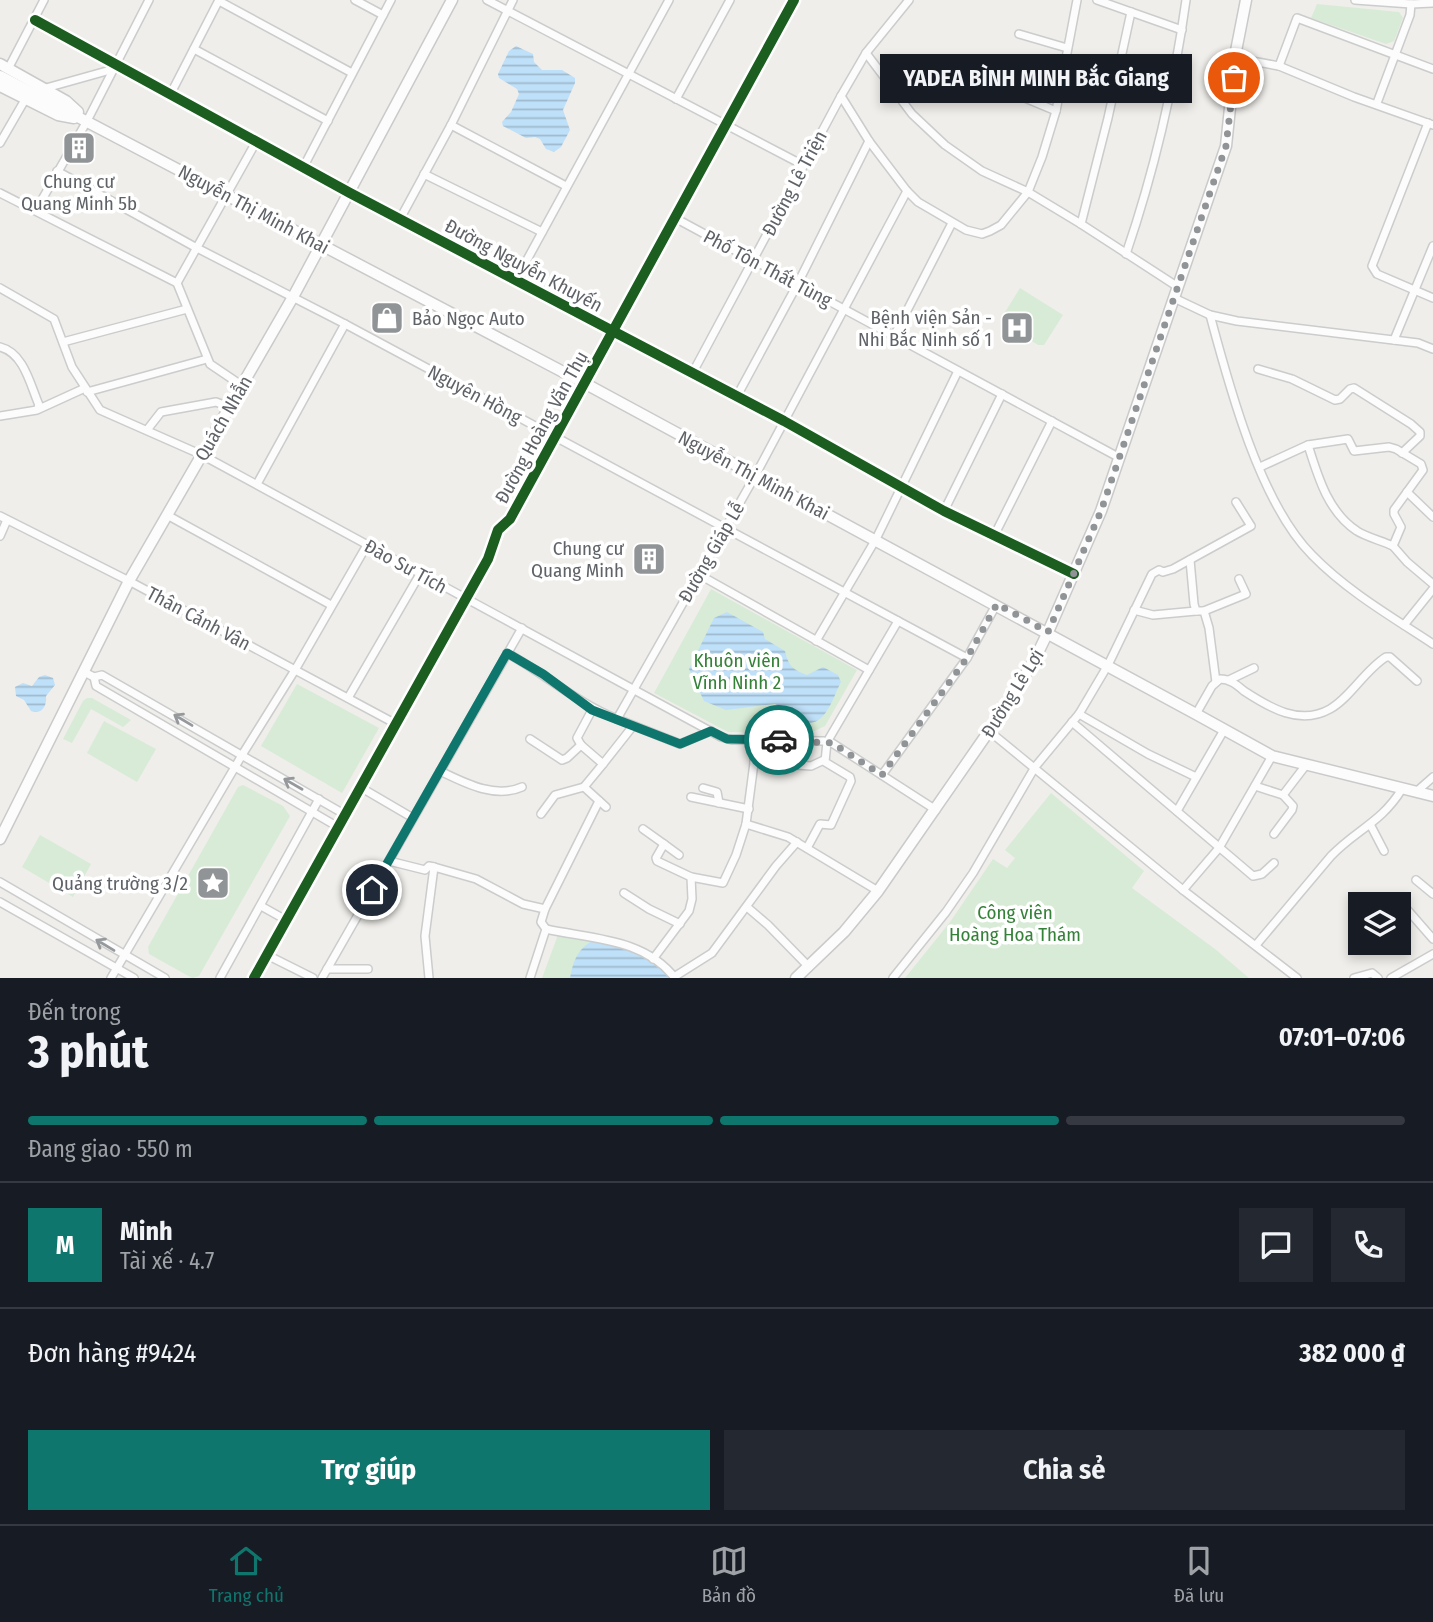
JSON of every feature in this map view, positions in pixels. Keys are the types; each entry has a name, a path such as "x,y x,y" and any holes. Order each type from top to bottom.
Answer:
{"street":[{"path":"3,70 35,20 44,0"},
{"path":"36,210 87,121 149,0"},
{"path":"355,0 383,15"},
{"path":"303,166 391,0"},
{"name":"Quách Nhẫn","path":"0,839 89,675 130,581 293,297 452,0"},
{"path":"487,0 803,165"},
{"path":"400,219 451,125 513,0"},
{"path":"516,280 669,0"},
{"path":"676,99 730,0"},
{"name":"Đường Hoàng Văn Thụ","path":"254,978 488,559 498,530 510,519 586,384 794,0"},
{"name":"Đường Lê Triện","path":"692,374 841,96 866,53 909,0"},
{"path":"841,96 869,141 918,202 952,223 975,233 990,231 1001,225 1028,192 1042,158 1056,111 1077,0"},
{"path":"1097,0 1182,30"},
{"path":"1126,254 1163,121 1186,0"},
{"name":"Đường Lê Lợi","path":"796,978 844,932 878,891 989,731 1034,661 1048,632 1101,511 1226,146 1246,0"},
{"path":"1355,0 1433,3"},
{"path":"170,95 219,1 352,73"},
{"path":"1377,103 1396,56 1411,4"},
{"path":"1081,224 1131,12"},
{"path":"1279,66 1297,18 1433,69"},
{"name":"Đường Nguyễn Khuyến","path":"35,20 115,67 613,333 784,421 944,511 1074,574"},
{"path":"1019,34 1068,48"},
{"path":"194,49 328,121"},
{"path":"866,53 912,114 930,133 982,171 1028,192 1081,224 1210,315 1276,327 1394,340 1433,349"},
{"path":"1236,58 1279,66 1430,124 1372,266 1377,274 1433,298"},
{"path":"46,88 115,67"},
{"path":"3,70 46,88 66,101 87,121"},
{"path":"3,70 87,121"},
{"path":"958,73 982,80 1056,111"},
{"path":"0,86 58,115 87,121"},
{"path":"0,143 26,98"},
{"name":"Nguyễn Thị Minh Khai","path":"87,121 876,539 1272,757 1433,796"},
{"path":"451,125 566,187"},
{"path":"737,396 797,285 869,141"},
{"path":"177,283 256,142"},
{"name":"Nguyên Hồng","path":"57,171 967,658"},
{"path":"425,174 542,232"},
{"name":"Đường Giáp Lễ","path":"617,719 755,476 907,191"},
{"path":"0,193 177,283 207,359 217,371 241,385"},
{"name":"Phố Tôn Thất Tùng","path":"675,218 1120,458"},
{"path":"894,336 952,223"},
{"path":"1394,340 1433,246"},
{"name":"Đào Sư Tích","path":"0,288 52,316 72,368 100,410 202,455 727,739 827,742 936,810"},
{"path":"63,341 187,309"},
{"path":"1210,315 1236,407 1273,497 1296,537 1312,556 1333,574 1433,644"},
{"path":"257,484 345,324"},
{"path":"0,347 9,349 16,355 25,371 38,409"},
{"path":"0,416 38,409 86,390 207,359"},
{"path":"1258,369 1293,379 1335,400 1340,399 1350,388 1354,388 1420,432 1420,436 1402,453"},
{"path":"816,640 876,539 958,371"},
{"path":"944,511 1002,394"},
{"path":"147,430 161,412 216,401 229,407"},
{"path":"995,534 1052,421"},
{"path":"1260,467 1308,445 1348,439 1354,451 1383,446 1396,449 1433,471"},
{"path":"1308,445 1321,486 1345,520 1359,533 1377,537 1393,546 1433,584"},
{"path":"1393,546 1401,527 1394,510 1423,470 1423,466"},
{"path":"1407,492 1432,511"},
{"path":"893,978 935,928 967,883 1035,767 1079,714 1108,665 1149,580 1156,571 1167,572 1251,526 1236,502"},
{"path":"167,514 331,605"},
{"path":"0,536 3,518"},
{"name":"Thân Cảnh Vân","path":"3,518 130,581 396,724"},
{"path":"111,978 367,545"},
{"path":"1190,560 1200,611 1209,628 1216,682"},
{"path":"348,698 420,574"},
{"path":"698,574 869,670"},
{"path":"1134,610 1153,615 1200,611 1246,594 1240,579"},
{"path":"1404,625 1432,593"},
{"path":"882,775 967,658 997,604"},
{"path":"824,760 827,742 898,621"},
{"path":"322,978 522,628"},
{"path":"507,653 543,674 592,710 680,744 711,731"},
{"path":"1196,714 1220,679 1229,680 1261,702 1295,716 1320,714 1333,707 1386,657 1390,657 1417,681"},
{"path":"1229,680 1254,668"},
{"path":"89,675 102,675 344,814"},
{"path":"89,675 96,686 338,827"},
{"path":"592,710 577,734 578,741 603,764"},
{"path":"1079,714 1148,754 1196,777"},
{"path":"1072,722 1253,876 1262,874 1274,863"},
{"path":"541,814 555,795 584,787 634,726"},
{"path":"1177,811 1224,730"},
{"path":"989,731 1183,890 1297,978"},
{"path":"530,738 562,760 581,745"},
{"path":"664,844 656,859 691,877 723,883 746,824 757,740"},
{"path":"1183,890 1219,848 1272,757"},
{"path":"754,762 811,765 824,760"},
{"path":"807,848 820,824 831,825 851,781 850,776 824,760"},
{"path":"1283,795 1306,765"},
{"path":"440,771 463,782 501,793 522,787"},
{"path":"1416,792 1433,777"},
{"path":"1255,786 1283,795 1293,806 1274,834"},
{"path":"360,787 413,818"},
{"path":"584,787 606,807"},
{"path":"703,788 717,792 719,803"},
{"path":"1256,945 1331,856 1387,811 1402,789"},
{"path":"691,797 749,809"},
{"path":"220,978 319,799"},
{"path":"598,801 541,922 546,929 588,938 614,940 642,952 675,977 712,953 797,842"},
{"path":"746,824 781,834 797,842 878,891"},
{"path":"1371,826 1384,851"},
{"path":"643,829 679,855"},
{"path":"388,861 425,870 429,866 435,867 476,879 523,904 545,909"},
{"path":"429,978 425,936 435,867"},
{"path":"653,959 680,924 692,902 691,877"},
{"path":"1416,880 1433,894"},
{"path":"0,882 123,956 165,978"},
{"path":"624,893 680,924"},
{"path":"0,902 134,978"},
{"path":"261,906 286,920"},
{"path":"747,907 809,967"},
{"path":"1411,914 1433,939"},
{"path":"530,978 546,929"},
{"path":"1391,978 1433,954"},
{"path":"267,955 313,978"},
{"path":"327,969 368,969"},
{"path":"1354,978 1372,973 1378,978"}],"green space":[{"path":"1317,4 1399,12 1403,18 1394,41 1386,44 1311,18"},
{"path":"1020,288 1063,315 1044,345 1038,345 1003,322 1002,317"},
{"name":"Khuôn viên Vĩnh Ninh 2","path":"711,589 857,670 825,726 810,733 728,732 654,693"},
{"path":"297,684 379,728 342,793 261,746"},
{"path":"87,698 92,698 131,720 123,727 91,709 72,743 63,739"},
{"path":"104,721 156,749 137,782 87,753"},
{"path":"243,785 283,806 290,816 199,976 192,978 149,954 148,947 238,787"},
{"name":"Công viên Hoàng Hoa Thám","path":"1051,793 1144,871 1132,888 1215,949 1249,978 905,978 950,922 993,859 1007,868 1015,858 1005,850"},
{"path":"40,835 91,864 73,897 22,867"},
{"path":"558,935 581,940 601,939 664,969 673,978 542,978"}],"water":[{"path":"516,46 533,54 534,62 542,70 562,70 575,78 563,110 570,130 561,147 554,152 546,149 540,139 526,138 503,126 502,122 511,112 519,94 517,89 499,78 498,74 509,51"},
{"path":"727,612 763,632 765,639 785,651 788,660 798,671 807,675 823,667 838,675 841,682 821,718 810,723 775,704 726,710 704,701 689,669 714,618"},
{"path":"45,675 53,678 55,685 46,696 43,709 38,712 31,711 24,700 16,696 15,687 23,683 32,686 39,677"},
{"path":"594,940 636,952 654,963 670,978 570,978 577,956"}],"cycle path":[{"path":"254,978 488,559 498,530 510,519 794,0"},
{"path":"35,20 350,193 784,421 944,511 1074,574"}],"way so far":[{"path":"779,740 832,743 882,775 967,658 997,604 1048,632 1101,511 1226,146 1234,78"}],"place":[{"name":"YADEA BÌNH MINH Bắc Giang","path":"1234,78"},
{"name":"Chung cư Quang Minh 5b","path":"79,148"},
{"name":"Bảo Ngọc Auto","path":"387,318"},
{"name":"Bệnh viện Sản - Nhi Bắc Ninh số 1","path":"1017,328"},
{"name":"Chung cư Quang Minh","path":"649,559"},
{"name":"Quảng trường 3/2","path":"213,883"}],"route":[{"path":"372,890 507,653 543,674 592,710 680,744 711,731 727,739 779,740"}]}
